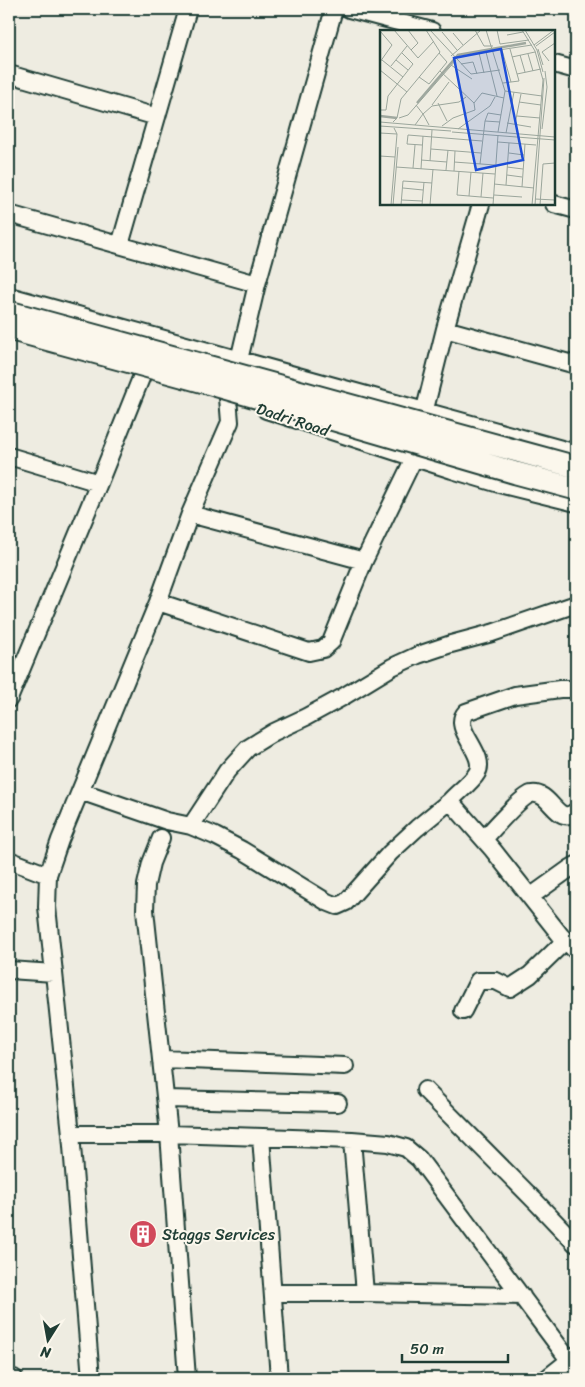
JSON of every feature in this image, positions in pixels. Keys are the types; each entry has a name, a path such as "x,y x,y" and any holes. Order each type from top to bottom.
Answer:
{"main road":[{"path":"9,312 576,467"},
{"path":"9,329 214,384 576,488"}],"street":[{"path":"120,245 188,9"},
{"path":"239,360 257,284 334,9"},
{"path":"349,9 428,30"},
{"path":"555,64 576,70"},
{"path":"9,74 157,117"},
{"path":"555,204 576,210"},
{"path":"158,602 310,652 324,649 331,642 364,561 414,458 445,329 480,205"},
{"path":"9,214 257,284"},
{"path":"9,296 576,453"},
{"path":"445,329 576,365"},
{"name":"Dadri Road","path":"9,338 143,373 490,481 576,503"},
{"path":"9,699 143,373"},
{"path":"91,1378 71,1134 47,907 48,875 60,840 158,602 190,514 230,422 228,398"},
{"path":"540,494 549,445"},
{"path":"9,456 99,483"},
{"path":"190,514 364,561"},
{"path":"191,826 227,771 248,748 274,732 306,717 392,667 418,655 492,633 576,604"},
{"path":"80,791 167,821 191,826 215,836 242,850 327,902 337,906 346,902 397,847 450,801 477,774 479,767 478,759 462,728 461,721 466,712 515,695 560,689 576,689"},
{"path":"484,840 522,800 531,794 545,798 562,815 570,816 576,811"},
{"path":"450,801 571,946 510,988 496,981 478,981 463,1011"},
{"path":"161,838 151,863 146,885 145,910 166,1100 187,1378"},
{"path":"9,860 48,875"},
{"path":"530,897 576,865"},
{"path":"9,970 54,973"},
{"path":"162,1059 345,1066"},
{"path":"425,1090 576,1244"},
{"path":"166,1100 338,1103"},
{"path":"71,1134 169,1134 352,1140 388,1143 406,1148 419,1159 574,1363 547,1378"},
{"path":"261,1137 279,1378"},
{"path":"352,1140 365,1293"},
{"path":"273,1293 522,1296"},
{"path":"9,1378 14,1378"}],"place":[{"name":"Staggs Services","path":"143,1234"}]}
